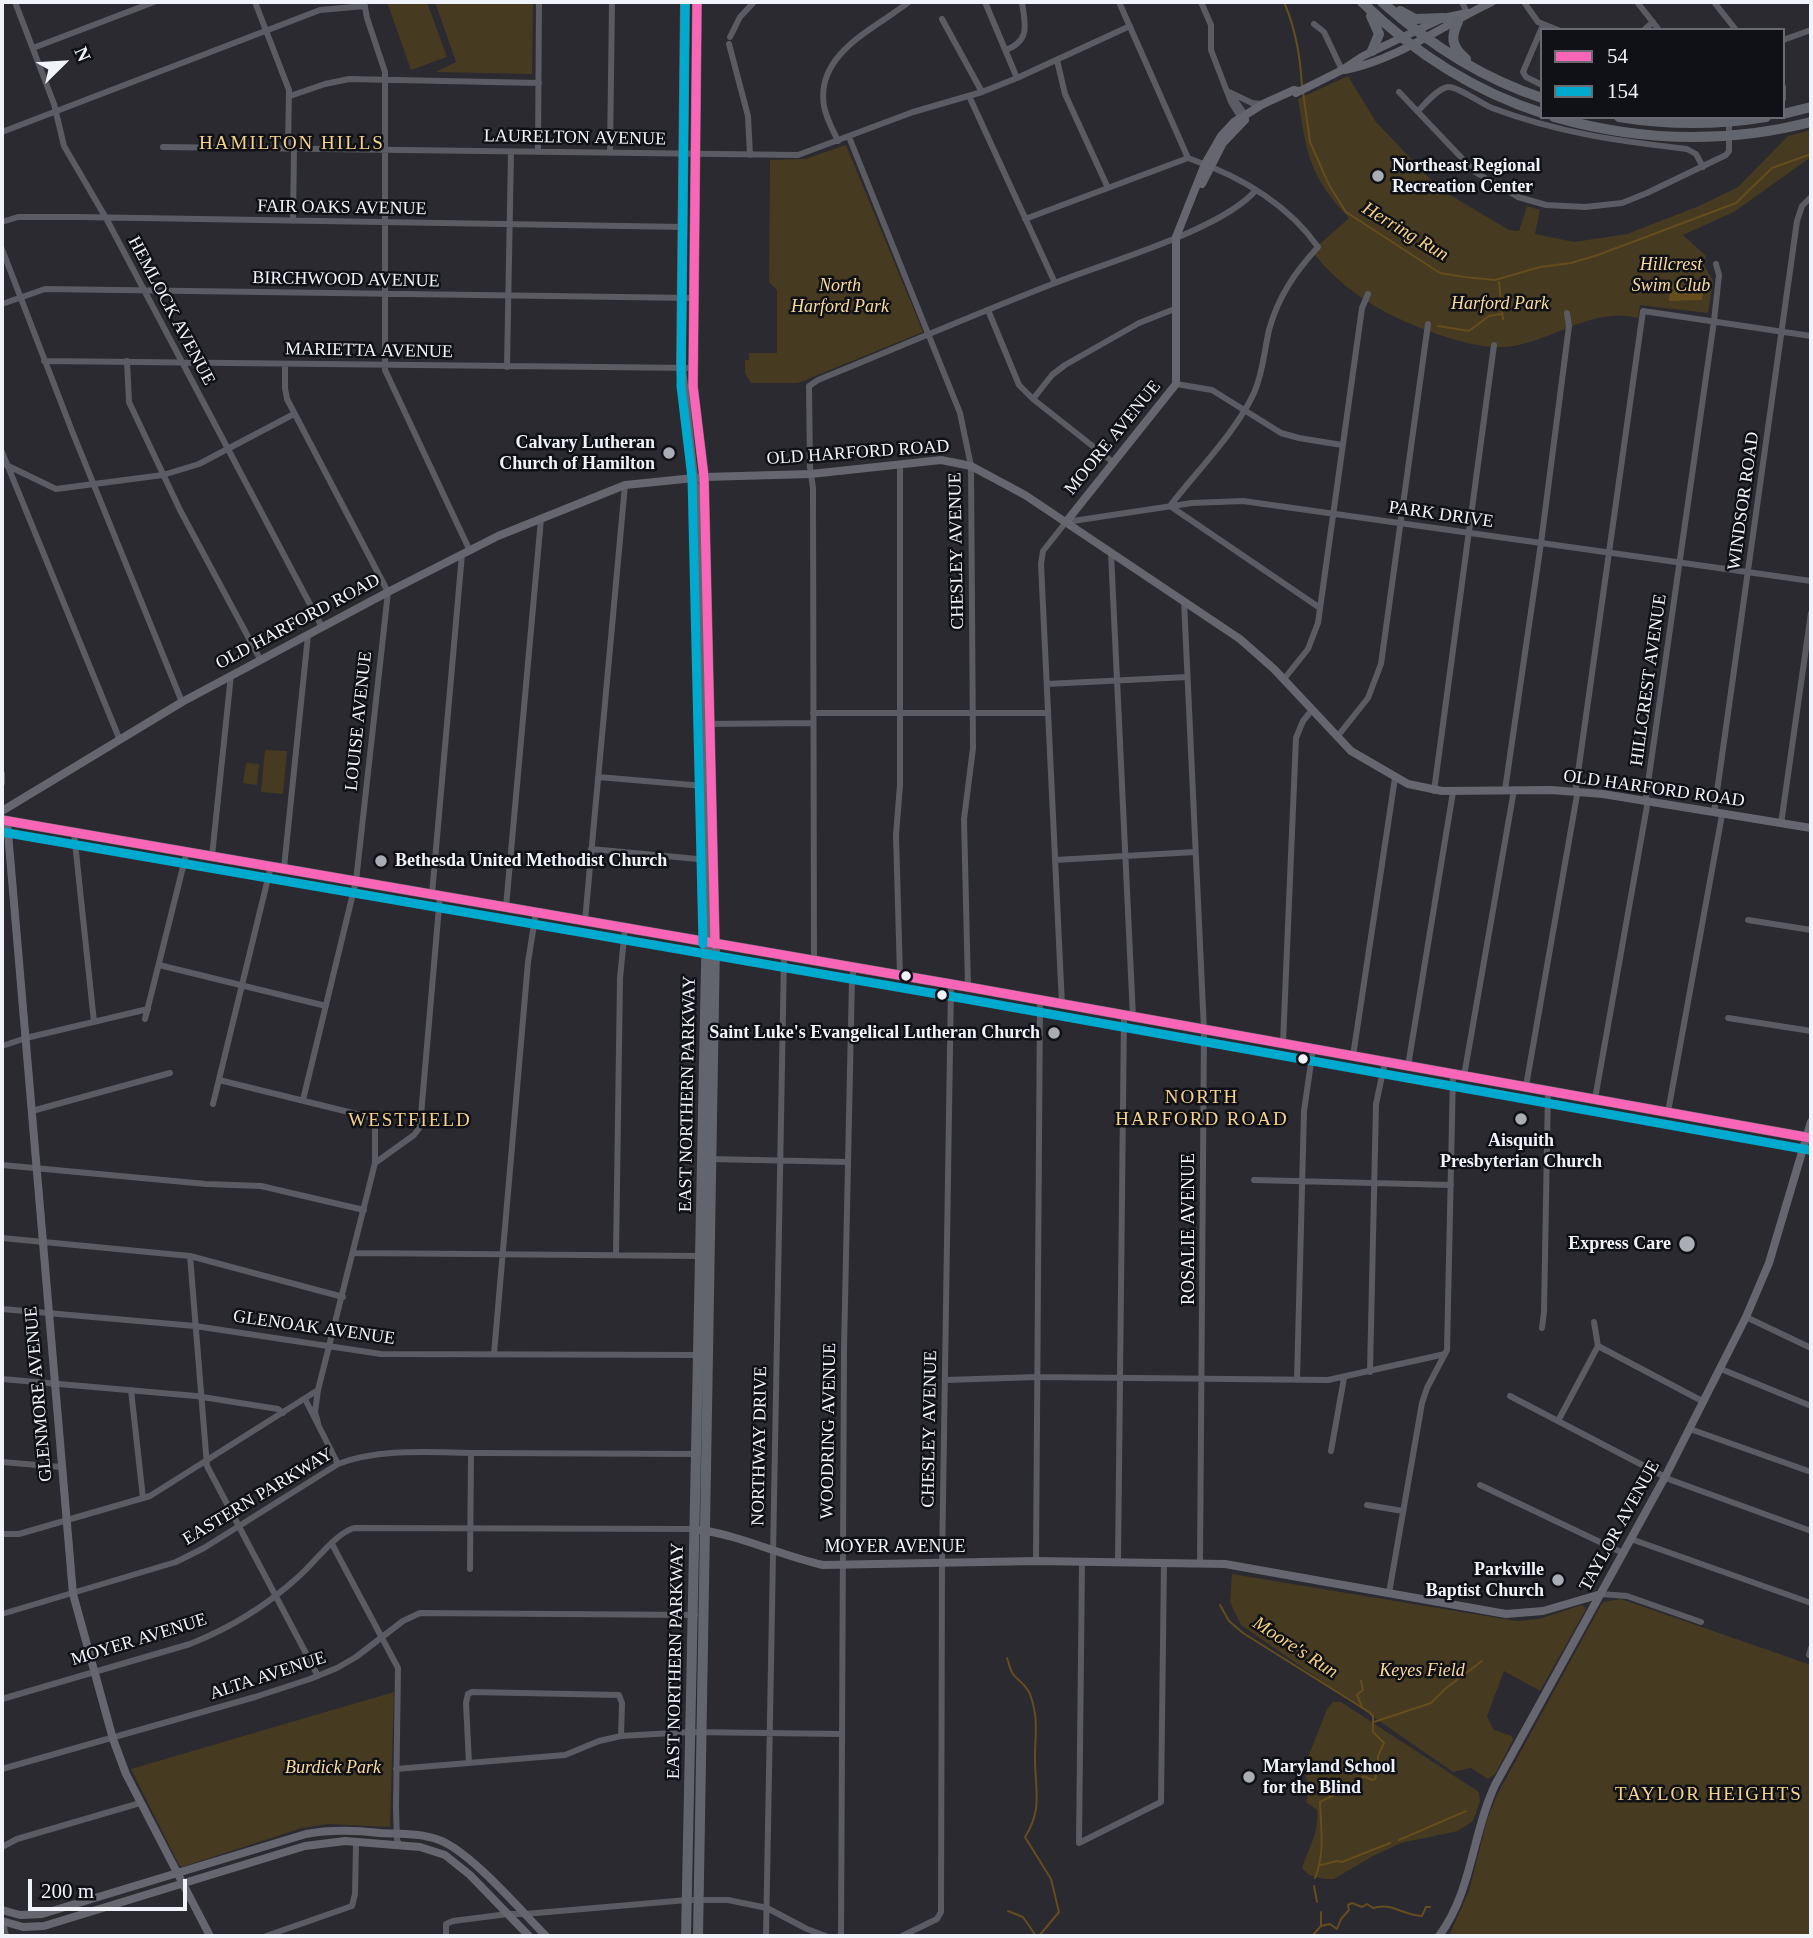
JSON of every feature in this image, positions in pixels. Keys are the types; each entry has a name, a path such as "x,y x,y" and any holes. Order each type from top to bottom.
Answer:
{"main road":[{"name":"EAST NORTHERN PARKWAY","path":"685,2 689,154 687,368 699,477 711,943 695,1732 689,1811 686,1936"},
{"name":"EAST NORTHERN PARKWAY","path":"688,298 683,227 697,2"},
{"path":"1361,2 1406,41 1441,66 1475,85 1540,112"},
{"path":"1361,2 1378,29 1378,39 1372,51"},
{"path":"1383,2 1415,19 1443,18"},
{"path":"1383,2 1450,55 1482,73 1540,97"},
{"path":"1458,22 1453,35 1454,45 1460,54 1482,73"},
{"path":"1785,114 1811,107"},
{"path":"1563,119 1636,135 1688,138 1728,137 1811,122"},
{"path":"1636,119 1662,122 1729,122 1751,119"},
{"path":"4,820 968,987 1809,1137"},
{"name":"EAST NORTHERN PARKWAY","path":"695,1732 700,1812 698,1936"},
{"path":"689,1811 700,1812"}],"street":[{"name":"HEMLOCK AVENUE","path":"15,2 56,111 64,146 106,218 322,627"},
{"path":"33,48 154,2"},
{"path":"255,2 290,96 293,221"},
{"path":"538,152 540,2"},
{"path":"610,153 612,2"},
{"path":"750,155 748,116 729,40 740,17 754,2"},
{"path":"838,141 823,103 829,72 855,39 909,2"},
{"path":"985,2 1017,78"},
{"path":"1006,50 1019,43 1024,33 1021,2"},
{"path":"1119,2 1188,158"},
{"path":"1201,2 1212,25 1211,50 1229,92 1244,118"},
{"path":"1462,2 1468,13"},
{"path":"1342,70 1363,65 1406,41 1416,30 1492,2"},
{"path":"1524,2 1534,18 1552,28"},
{"path":"1637,2 1658,28"},
{"path":"1714,2 1734,28"},
{"path":"2,132 320,10 364,4 384,63 385,80 385,370 466,553 436,895 420,1127 414,1135 375,1163"},
{"path":"1244,118 1342,70 1372,51 1425,37 1458,22 1468,13"},
{"path":"942,19 982,92"},
{"path":"1646,28 1653,22"},
{"path":"1314,24 1324,32 1342,70"},
{"name":"LAURELTON AVENUE","path":"163,148 803,155 913,111 982,92 1130,26"},
{"path":"1785,39 1811,30"},
{"path":"1540,32 1523,72 1526,77 1540,84"},
{"path":"1058,60 1069,104 1108,188"},
{"path":"290,96 337,81 539,83"},
{"path":"1418,110 1443,89 1452,88 1493,108 1552,128 1617,141 1687,149 1696,154 1703,167"},
{"path":"1244,118 1263,104 1294,90 1298,91"},
{"path":"1229,92 1251,102 1263,104"},
{"path":"1399,92 1475,172 1518,197 1546,205 1585,207 1622,203 1703,167 1729,151 1729,122"},
{"path":"969,96 1055,283"},
{"name":"MOORE AVENUE","path":"1066,522 1176,384 1176,237 1208,165 1244,118"},
{"name":"CHESLEY AVENUE","path":"849,137 960,413 971,466 973,760 964,819 968,987"},
{"path":"507,367 511,152"},
{"path":"1025,219 1188,158 1236,178 1256,190 1288,214 1318,247 1299,268 1283,294 1270,328 1260,379 1245,411 1170,506 1320,608"},
{"path":"814,961 811,383 1055,283 1176,237 1235,210 1256,190"},
{"name":"WINDSOR ROAD","path":"1668,1112 1718,814 1748,572 1797,221 1802,206 1811,197"},
{"name":"FAIR OAKS AVENUE","path":"2,222 18,217 683,227"},
{"path":"2,249 44,361 182,702"},
{"name":"HILLCREST AVENUE","path":"1595,1099 1647,801 1714,321 1719,275 1716,264"},
{"name":"BIRCHWOOD AVENUE","path":"2,304 45,289 688,298"},
{"path":"1284,679 1313,640 1320,608 1362,308 1368,294"},
{"path":"1033,399 1052,375 1065,365 1139,323 1177,308"},
{"path":"988,310 1016,380 1033,399 1114,463"},
{"path":"1526,1086 1577,791 1643,311 1811,336"},
{"path":"1389,1593 1424,1397 1445,1354 1458,1075 1510,790 1569,326 1567,313"},
{"path":"1336,737 1363,705 1378,674 1428,324"},
{"path":"1434,791 1494,345"},
{"name":"MARIETTA AVENUE","path":"44,361 687,368"},
{"path":"127,361 127,395 180,510 260,659"},
{"path":"285,364 285,393 388,592"},
{"path":"1176,384 1212,390 1281,433 1342,445"},
{"path":"5,464 56,489 163,475 199,464 295,414"},
{"path":"2,452 119,738"},
{"name":"OLD HARFORD ROAD","path":"2,811 182,702 388,592 498,536 625,485 699,477 811,474 948,461 971,466 1018,491 1248,645 1284,679 1336,737 1357,756 1395,778 1434,791 1577,791 1811,828"},
{"path":"900,464 900,785 896,835 900,976"},
{"path":"585,921 625,485"},
{"name":"PARK DRIVE","path":"1066,522 1170,506 1243,501 1811,581"},
{"path":"506,907 541,519"},
{"path":"1062,1005 1041,558 1043,551 1066,522"},
{"path":"1111,553 1125,856 1128,1016 1118,1561"},
{"name":"LOUISE AVENUE","path":"303,1100 356,881 388,592"},
{"name":"ROSALIE AVENUE","path":"1184,601 1205,1030 1200,1563"},
{"path":"1782,824 1811,613"},
{"path":"284,868 308,635"},
{"path":"212,856 231,676"},
{"path":"1047,684 1187,677"},
{"path":"1283,1043 1296,746 1300,726 1312,710"},
{"path":"813,713 1048,713"},
{"path":"705,724 813,723"},
{"path":"2,774 2,783"},
{"path":"598,776 706,787"},
{"path":"1353,1056 1395,778"},
{"path":"1408,1066 1453,792"},
{"name":"GLENMORE AVENUE","path":"4,820 26,1038 73,1594 113,1739 126,1774 210,1936"},
{"path":"74,833 94,1022"},
{"path":"591,849 710,860"},
{"path":"145,1019 187,851"},
{"path":"1055,860 1195,852"},
{"path":"213,1104 271,866"},
{"path":"494,1354 528,962 536,912"},
{"path":"1748,920 1811,930"},
{"path":"616,1255 620,978 625,928"},
{"name":"NORTHWAY DRIVE","path":"766,1936 785,956"},
{"path":"159,965 326,1006"},
{"name":"WOODRING AVENUE","path":"841,1936 842,1565 848,1162 854,968"},
{"name":"CHESLEY AVENUE","path":"902,1936 940,1917 942,1563 951,985"},
{"path":"1036,1562 1040,1001"},
{"path":"2,1046 148,1009"},
{"path":"1728,1018 1811,1031"},
{"path":"1297,1380 1305,1097 1313,1049"},
{"path":"1370,1372 1376,1104 1385,1062"},
{"path":"32,1111 170,1073"},
{"path":"219,1080 366,1115 375,1124 375,1163 318,1390 315,1412 318,1423"},
{"path":"1542,1328 1548,1090"},
{"name":"TAYLOR AVENUE","path":"1439,1936 1459,1901 1484,1811 1495,1785 1665,1477 1765,1276 1809,1137 1811,1122"},
{"path":"707,1159 848,1162"},
{"path":"2,1165 206,1184 261,1186 364,1210"},
{"path":"1254,1180 1451,1185"},
{"path":"2,1238 190,1256 343,1297"},
{"path":"354,1252 705,1256"},
{"path":"190,1256 207,1466 318,1676"},
{"name":"GLENOAK AVENUE","path":"2,1309 195,1326 387,1354 703,1355"},
{"path":"1746,1317 1811,1348"},
{"path":"1558,1421 1598,1346 1594,1322"},
{"path":"1598,1346 1704,1402"},
{"path":"945,1380 1037,1377 1297,1380 1344,1378 1445,1354"},
{"path":"1721,1369 1811,1406"},
{"path":"1331,1451 1344,1378"},
{"path":"2,1379 201,1397 278,1409 283,1413"},
{"path":"131,1390 143,1498"},
{"path":"2,1534 19,1534 156,1493 318,1390"},
{"path":"1510,1396 1665,1477 1811,1531"},
{"path":"305,1399 338,1464"},
{"path":"1690,1429 1811,1472"},
{"path":"470,1569 471,1453"},
{"name":"EASTERN PARKWAY","path":"2,1614 160,1568 204,1548 338,1464 360,1456 471,1453 701,1454"},
{"path":"2,1462 61,1467"},
{"path":"1480,1485 1623,1553"},
{"path":"1367,1505 1404,1511"},
{"name":"MOYER AVENUE","path":"2,1699 183,1646 215,1634 249,1616 297,1579 345,1531 360,1527 699,1530 736,1537 808,1562 842,1565 1118,1561 1200,1563 1238,1566 1513,1615 1542,1611 1601,1594"},
{"path":"1631,1539 1811,1603"},
{"path":"332,1544 398,1668 400,1678 396,1769 397,1834 400,1845"},
{"path":"1082,1562 1079,1843 1161,1802 1164,1563"},
{"path":"1601,1594 1627,1596 1701,1622"},
{"name":"ALTA AVENUE","path":"2,1769 255,1698 318,1676 356,1657 408,1618 425,1613 697,1615"},
{"path":"469,1763 466,1716 468,1694 478,1692 616,1694 620,1696 621,1736"},
{"path":"396,1769 565,1755 599,1741 621,1736 695,1732 842,1734"},
{"path":"2,1847 17,1839 140,1803"},
{"path":"2,1910 20,1916 42,1914 316,1832 343,1830 431,1838 448,1844 484,1873 546,1936"},
{"path":"2,1921 23,1927 44,1926 305,1846 334,1841 420,1847 445,1855 470,1875 530,1936"},
{"path":"266,1936 352,1906 355,1894 356,1843"},
{"path":"446,1936 446,1924 453,1921 699,1899 738,1901 767,1908 807,1930 826,1936"},
{"path":"2,1921 6,1936"}],"green space":[{"path":"387,2 427,2 447,57 411,70"},
{"path":"435,2 533,2 532,74 436,72 456,62"},
{"path":"1348,76 1376,122 1440,189 1509,230 1519,231 1527,206 1540,210 1535,234 1574,242 1627,234 1699,206 1738,187 1788,136 1811,130 1811,157 1734,212 1683,235 1706,256 1704,265 1713,281 1708,313 1640,305 1638,318 1622,316 1592,320 1519,345 1492,347 1473,344 1408,323 1372,304 1340,281 1312,251 1349,218 1325,190 1312,164 1298,99"},
{"name":"North Harford Park","path":"846,145 923,332 798,383 751,383 745,373 745,360 749,360 749,353 777,353 777,290 769,282 770,160 805,159"},
{"path":"265,750 287,751 283,794 261,792"},
{"path":"246,763 259,764 257,785 243,783"},
{"name":"Keyes Field","path":"1232,1574 1516,1621 1539,1619 1582,1605 1586,1609 1540,1691 1504,1671 1487,1716 1494,1730 1512,1736 1513,1740 1495,1774 1488,1779 1471,1768 1453,1772 1241,1625 1230,1602"},
{"path":"1621,1599 1811,1665 1811,1936 1449,1936 1469,1891 1487,1820 1497,1795 1601,1605"},
{"name":"Burdick Park","path":"394,1692 390,1827 328,1824 302,1828 182,1867 179,1865 131,1769"},
{"path":"1333,1702 1341,1702 1479,1792 1480,1801 1473,1821 1458,1831 1401,1843 1334,1879 1309,1875 1302,1868 1315,1832 1317,1810 1306,1802 1310,1787 1303,1770 1327,1709"}],"shaded area":[{"path":"1671,283 1703,292 1702,300 1669,301"}],"waterway":[{"name":"Herring Run","path":"1284,2 1297,43 1302,86"},
{"name":"Herring Run","path":"1303,92 1310,142 1329,185 1346,212 1440,273 1464,277 1495,280 1598,255 1736,203 1772,168 1811,154"},
{"path":"1499,282 1503,319"},
{"path":"1438,326 1469,331 1489,316 1502,314"},
{"name":"Moore's Run","path":"1220,1605 1229,1621 1243,1633 1369,1712 1373,1716 1373,1732 1384,1743 1378,1756 1375,1779 1364,1776 1320,1802 1321,1850 1315,1878"},
{"path":"1007,1658 1013,1674 1030,1694 1036,1719 1036,1808 1025,1837 1051,1879 1059,1912 1039,1936"},
{"name":"Moore's Run","path":"1374,1722 1431,1703 1482,1661"},
{"name":"Moore's Run","path":"1361,1681 1363,1690 1357,1695 1362,1707"},
{"name":"Moore's Run","path":"1399,1840 1466,1811"},
{"name":"Moore's Run","path":"1321,1865 1342,1862 1390,1843"},
{"name":"Moore's Run","path":"1314,1886 1317,1902"},
{"name":"Moore's Run","path":"1321,1926 1330,1924 1337,1929 1349,1910 1348,1905 1352,1903 1362,1907 1367,1904 1373,1908 1391,1908 1422,1916 1426,1907 1430,1907"},
{"path":"1008,1911 1023,1917 1036,1936"},
{"name":"Moore's Run","path":"1312,1936 1321,1926 1321,1912"}],"transit line":[{"name":"154","path":"685,2 681,386 692,478 703,944"},
{"name":"54","path":"697,2 693,386 704,477 715,944"},
{"name":"54","path":"2,820 968,987 1811,1138"},
{"name":"154","path":"2,832 966,999 1809,1150"}],"place":[{"name":"Northeast Regional Recreation Center","path":"1378,176"},
{"name":"Calvary Lutheran Church of Hamilton","path":"669,453"},
{"name":"Bethesda United Methodist Church","path":"381,861"},
{"name":"Saint Luke's Evangelical Lutheran Church","path":"1054,1033"},
{"name":"Aisquith Presbyterian Church","path":"1521,1119"},
{"name":"Express Care","path":"1687,1244"},
{"name":"Parkville Baptist Church","path":"1558,1580"},
{"name":"Maryland School for the Blind","path":"1249,1777"}],"district":[{"name":"HAMILTON HILLS","path":"292,144"},
{"name":"NORTH HARFORD ROAD","path":"1202,1109"},
{"name":"WESTFIELD","path":"410,1121"},
{"name":"TAYLOR HEIGHTS","path":"1709,1795"}],"park label":[{"name":"Hillcrest Swim Club","path":"1671,275"},
{"name":"Harford Park","path":"1500,304"}]}
